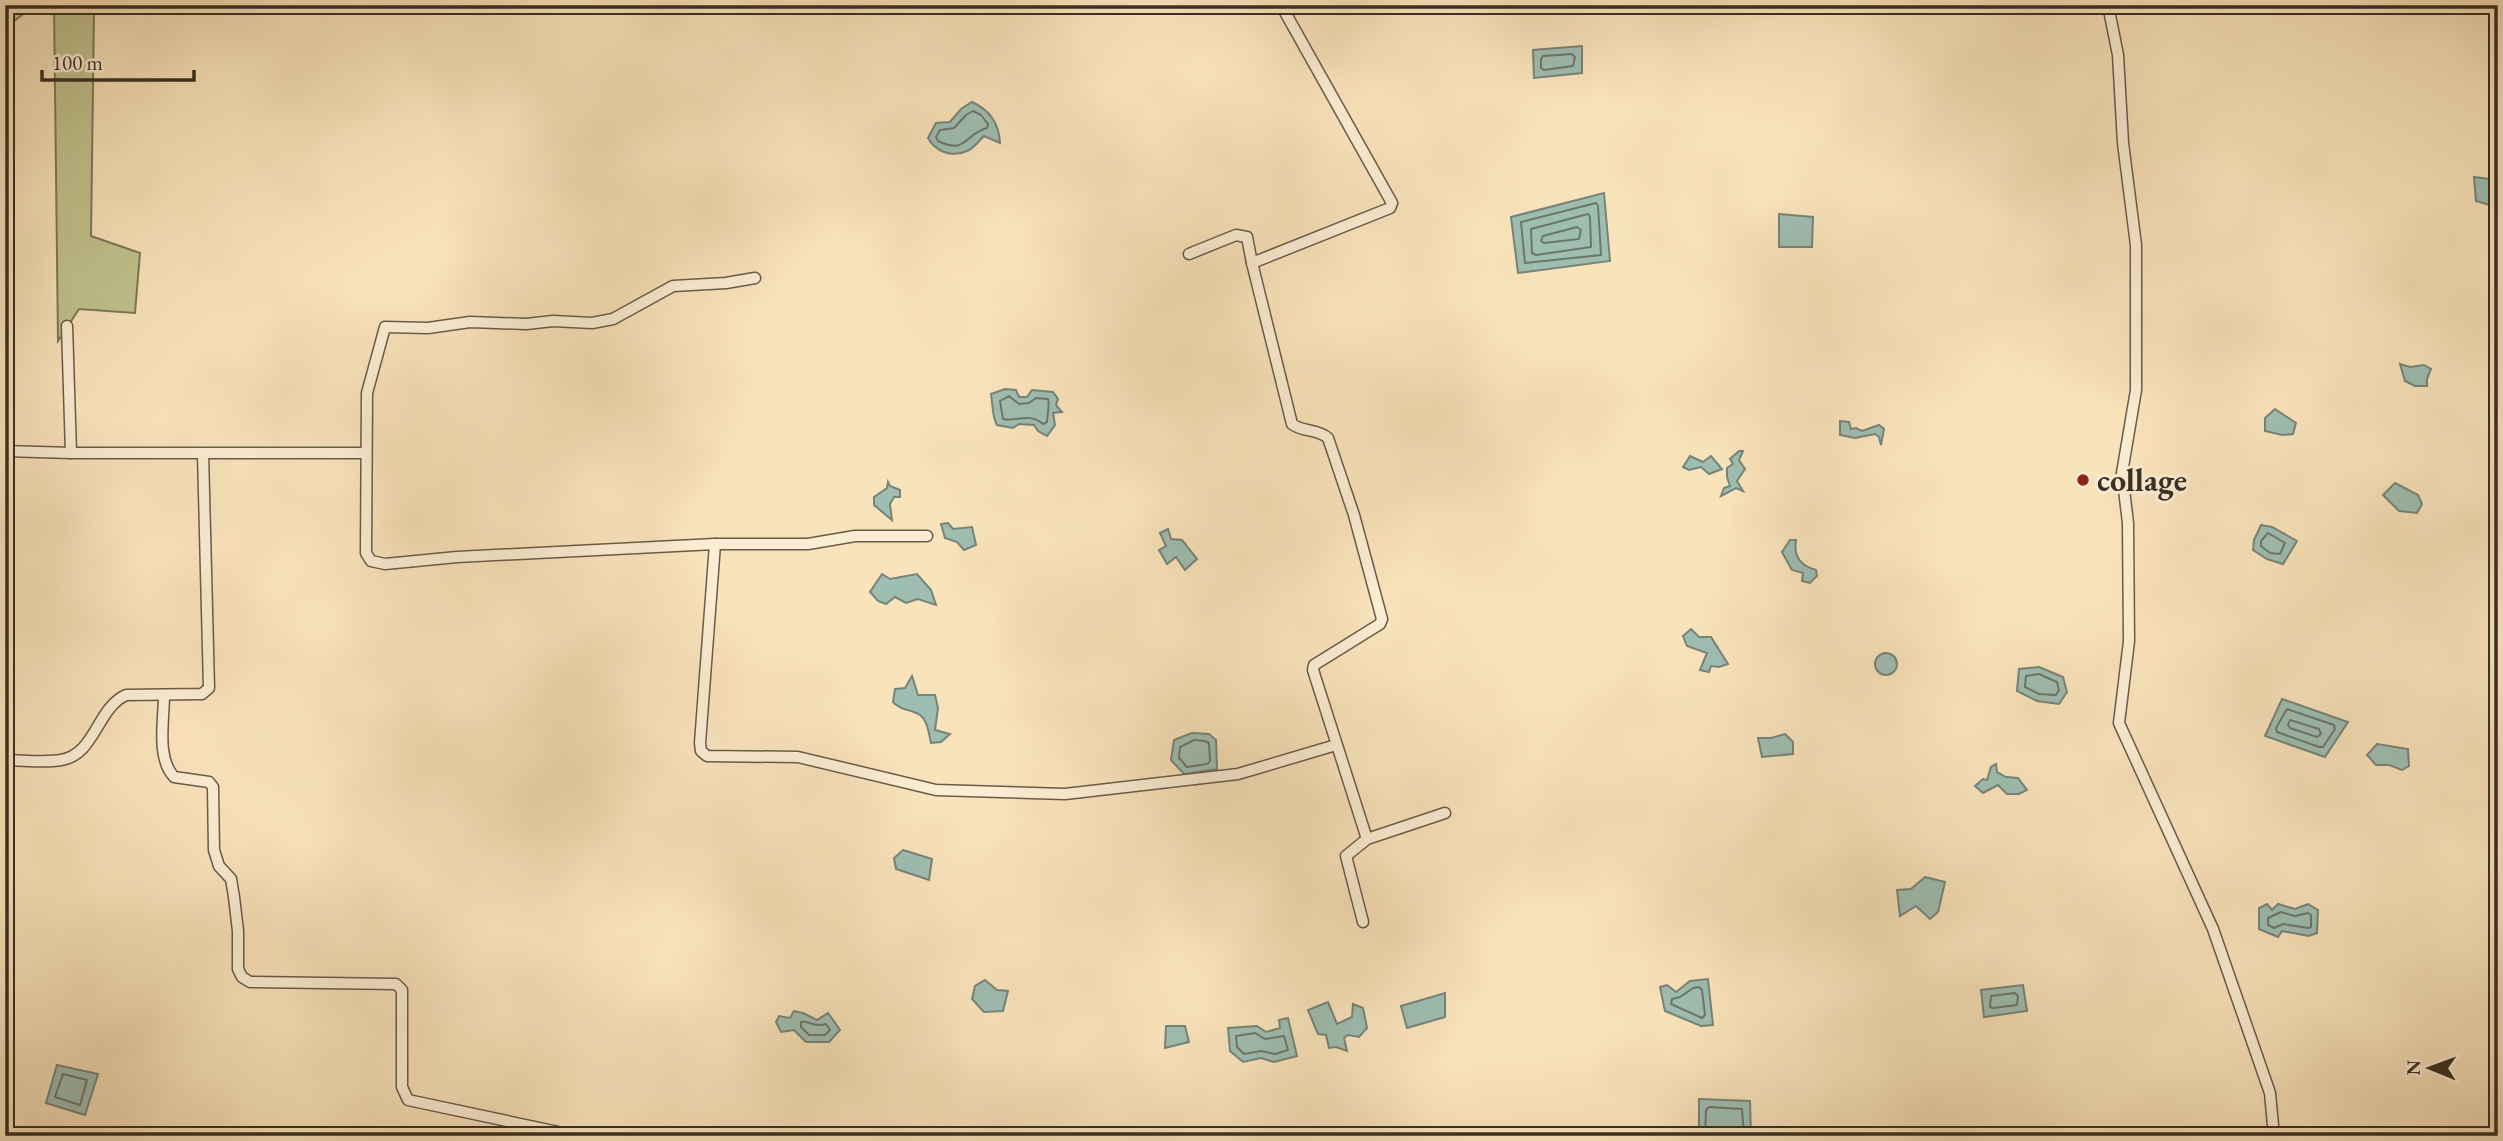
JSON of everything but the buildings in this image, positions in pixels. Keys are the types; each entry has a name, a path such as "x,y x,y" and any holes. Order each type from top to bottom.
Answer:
{"street":[{"path":"1252,263 1390,208 1391,203 1281,5"},
{"path":"2108,5 2118,55 2123,143 2136,244 2136,390 2122,473 2128,523 2129,641 2119,723 2213,929 2270,1093 2274,1136"},
{"path":"1189,254 1236,235 1247,237 1292,424 1321,433 1328,438 1354,515 1382,619 1380,624 1314,665 1314,677 1367,839"},
{"path":"755,278 726,283 673,286 613,319 592,323 470,322 428,328 385,327 366,393 366,553 371,561 385,564 457,557 715,544 808,544 855,536 927,536"},
{"path":"67,326 71,453"},
{"path":"5,451 366,453"},
{"path":"5,760 63,760 83,749 109,707 116,699 126,695 202,694 209,688 203,454"},
{"path":"715,544 700,743 701,751 707,756 798,757 936,790 1065,794 1238,774 1336,745"},
{"path":"164,695 163,755 167,769 174,777 209,782 213,787 214,850 219,866 231,879 238,931 238,968 242,977 250,982 396,984 402,990 402,1087 408,1100 577,1136"},
{"path":"1363,922 1345,859 1367,839 1445,813"}],"green space":[{"path":"5,5 35,5 5,28"},
{"path":"54,5 100,5 94,11 91,236 140,253 135,313 79,309 58,341"}],"water":[{"path":"1582,46 1582,73 1534,78 1533,50"},
{"path":"972,102 992,118 1000,143 984,136 974,147 955,154 944,152 935,146 928,138 936,123 950,122 961,109"},
{"path":"2474,177 2498,180 2493,206 2476,201"},
{"path":"1604,193 1610,261 1518,273 1511,217"},
{"path":"1779,214 1813,217 1812,247 1779,247"},
{"path":"2400,364 2410,367 2424,365 2431,369 2427,386 2415,386 2405,381"},
{"path":"1005,389 1016,390 1019,397 1027,397 1032,390 1053,392 1058,399 1056,405 1062,412 1053,413 1055,425 1047,436 1034,425 1019,424 1013,428 997,425 991,394"},
{"path":"2275,409 2296,423 2293,434 2282,435 2265,431 2265,418"},
{"path":"1840,421 1849,422 1851,429 1862,431 1879,425 1884,429 1881,445 1875,434 1855,438 1840,435"},
{"path":"1743,451 1739,460 1745,469 1737,481 1743,491 1736,488 1721,496 1724,488 1730,486 1727,468 1733,464 1730,459"},
{"path":"1690,456 1703,462 1711,456 1722,469 1709,474 1701,467 1689,470 1683,467"},
{"path":"888,482 890,486 900,490 900,497 894,497 890,504 892,520 874,505 874,497 887,488"},
{"path":"2395,483 2418,495 2422,504 2417,513 2399,511 2383,495"},
{"path":"948,523 953,529 972,527 976,545 964,550 957,542 945,538 941,524"},
{"path":"2261,525 2272,527 2297,541 2283,564 2267,559 2253,550"},
{"path":"1168,529 1171,539 1182,540 1197,559 1185,570 1176,557 1167,564 1159,550 1166,546 1160,533"},
{"path":"1790,540 1796,540 1799,560 1816,570 1817,576 1810,583 1802,581 1803,573 1792,570 1782,552"},
{"path":"882,574 890,579 917,574 931,590 936,605 918,599 906,603 895,597 886,604 878,601 870,592"},
{"path":"1691,629 1699,637 1711,637 1728,664 1711,666 1709,672 1700,670 1707,653 1687,646 1683,636"},
{"path":"1886,653 1896,660 1897,664 1890,674 1886,675 1876,668 1875,664 1882,654"},
{"path":"2039,667 2063,677 2067,692 2059,704 2037,701 2017,691 2019,669"},
{"path":"912,676 918,695 935,695 938,708 935,730 950,734 941,742 931,743 926,724 920,715 893,702 895,689 905,688"},
{"path":"2282,699 2348,722 2325,757 2265,736"},
{"path":"1192,733 1209,734 1216,740 1217,769 1184,774 1171,760 1174,740"},
{"path":"1785,734 1793,742 1793,754 1762,757 1758,738"},
{"path":"2377,744 2408,749 2409,766 2402,770 2389,765 2376,765 2367,755"},
{"path":"1996,764 1997,772 2006,777 2018,778 2027,790 2019,794 2007,794 1998,785 1983,793 1975,786 1983,779 1987,780 1991,767"},
{"path":"903,850 932,859 929,880 896,869 894,858"},
{"path":"1925,877 1945,882 1938,912 1930,919 1916,906 1900,916 1897,890 1911,889"},
{"path":"2267,904 2272,910 2278,904 2295,909 2308,904 2318,910 2317,933 2309,936 2282,931 2278,937 2259,929 2259,908"},
{"path":"1708,979 1713,1025 1701,1026 1665,1011 1660,987 1667,985 1676,992 1690,981"},
{"path":"985,980 997,990 1008,991 1003,1011 984,1012 972,999 975,986"},
{"path":"2023,985 2027,1011 1984,1017 1981,990"},
{"path":"1445,993 1445,1017 1407,1028 1401,1006"},
{"path":"1328,1002 1337,1024 1352,1017 1353,1004 1363,1008 1367,1028 1359,1037 1348,1035 1344,1038 1347,1051 1336,1047 1329,1048 1326,1035 1318,1034 1308,1010"},
{"path":"794,1011 817,1020 828,1013 840,1030 829,1042 806,1042 794,1030 781,1032 776,1022 779,1016 790,1018"},
{"path":"1288,1018 1297,1056 1274,1062 1261,1058 1243,1062 1230,1051 1228,1028 1257,1026 1266,1032 1280,1028 1279,1020"},
{"path":"1166,1026 1185,1026 1189,1042 1165,1048"},
{"path":"57,1065 98,1074 85,1115 46,1103"},
{"path":"1699,1099 1750,1101 1751,1136 1699,1136"}],"place":[{"name":"collage","path":"2083,480"}]}
